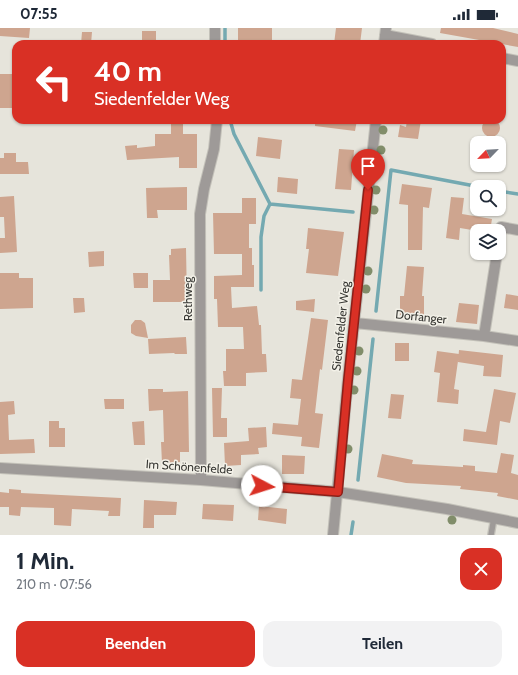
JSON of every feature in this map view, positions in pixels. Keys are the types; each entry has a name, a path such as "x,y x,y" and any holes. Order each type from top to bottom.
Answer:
{"street":[{"path":"215,28 215,40"},
{"path":"385,36 408,40"},
{"path":"506,59 518,61"},
{"name":"Rethweg","path":"201,480 200,214 204,189 214,150 217,124"},
{"name":"Siedenfelder Weg","path":"333,535 376,124"},
{"path":"506,228 518,230"},
{"path":"484,336 497,260"},
{"name":"Dorfanger","path":"355,323 484,336 518,341"},
{"name":"Im Schönenfelde","path":"0,468 201,480 338,492 447,509 518,523"}],"lane":[{"path":"491,535 494,518"}],"building":[{"path":"0,28 30,28 29,38 0,36"},
{"path":"238,28 272,28 272,40 238,40"},
{"path":"336,28 362,28 360,40 334,40"},
{"path":"441,28 493,28 518,34 518,47 506,45 506,40 479,40 440,33"},
{"path":"142,31 156,31 156,40 142,40"},
{"path":"82,32 92,32 91,40 81,40"},
{"path":"0,74 12,74 12,108 0,108"},
{"path":"171,124 183,124 183,134 197,134 197,168 179,168 179,157 127,160 125,146 137,145 137,148 155,146 155,134 171,134"},
{"path":"315,124 356,124 355,131 315,126"},
{"path":"406,124 420,124 418,139 398,137 400,125 406,127"},
{"path":"484,124 498,124 500,128 499,131 494,136 488,136 483,131 482,128"},
{"path":"258,137 282,140 280,159 256,156"},
{"path":"339,149 354,150 351,190 335,189"},
{"path":"4,153 16,153 16,162 28,162 29,174 0,174 0,158 4,158"},
{"path":"278,177 298,179 297,194 277,192"},
{"path":"402,184 432,188 429,208 423,207 422,250 408,250 408,205 399,204"},
{"path":"187,187 187,210 157,210 158,218 147,218 146,188"},
{"path":"14,196 17,252 0,253 0,238 5,238 4,217 0,217 0,197"},
{"path":"451,197 464,198 462,214 492,219 491,224 470,224 470,230 460,228 459,240 446,238"},
{"path":"242,198 256,198 256,224 249,224 249,248 252,248 254,287 231,287 232,308 257,306 259,325 261,325 262,354 266,354 267,372 246,373 246,386 224,386 223,371 226,371 226,349 244,349 243,327 218,327 217,299 214,299 214,276 242,275 242,254 214,254 213,213 242,213"},
{"path":"308,228 344,232 338,276 306,273 309,249 306,249"},
{"path":"186,248 187,302 153,302 153,280 170,280 169,255 171,255 171,249"},
{"path":"104,251 104,266 89,267 88,252"},
{"path":"407,266 424,267 422,296 424,296 424,315 400,315 400,296 404,296"},
{"path":"0,273 19,273 19,278 33,278 33,308 0,309"},
{"path":"133,273 148,273 148,288 134,288"},
{"path":"506,294 518,296 518,310 504,308"},
{"path":"73,298 84,298 85,312 74,313"},
{"path":"315,299 314,312 296,310 296,301"},
{"path":"459,303 479,305 477,324 456,322"},
{"path":"311,318 328,320 315,413 323,414 319,448 301,446 302,437 272,434 273,423 298,425 301,399 290,398 292,379 302,380"},
{"path":"135,320 141,320 145,323 148,338 136,336 131,333 131,325"},
{"path":"186,337 187,354 149,354 148,339"},
{"path":"395,343 409,343 409,361 395,361"},
{"path":"459,350 503,355 501,377 483,376 484,366 458,362"},
{"path":"437,351 459,354 454,389 459,390 458,404 437,402 440,373 434,372"},
{"path":"212,388 222,388 221,418 227,418 227,437 213,437"},
{"path":"148,389 163,389 163,392 188,391 189,452 180,452 180,462 162,463 161,442 164,442 163,410 149,411"},
{"path":"494,389 516,393 510,423 500,421 497,445 463,441 464,429 486,432"},
{"path":"391,394 404,395 401,419 388,418"},
{"path":"104,399 124,399 124,409 105,409"},
{"path":"14,401 15,414 8,415 9,440 34,439 35,453 0,454 0,402"},
{"path":"49,421 59,421 59,428 65,428 65,447 49,447"},
{"path":"144,421 145,445 134,445 132,422"},
{"path":"266,427 267,447 258,448 259,454 241,455 241,465 225,466 224,443 249,441 248,428"},
{"path":"501,453 514,455 511,473 518,475 518,500 497,496 498,493 460,489 461,486 406,483 377,477 382,454 413,460 412,464 463,467 463,465 475,466 475,471 497,473"},
{"path":"282,455 305,456 304,474 282,474"},
{"path":"9,489 21,490 21,493 121,498 120,516 108,516 109,511 72,509 71,526 54,525 54,508 21,507 20,516 9,515 9,507 0,507 0,492 9,493"},
{"path":"144,500 177,502 176,515 154,515 154,528 143,528"},
{"path":"203,504 234,505 233,521 202,519"},
{"path":"259,506 287,509 286,524 258,520"}],"waterway":[{"path":"225,28 225,40"},
{"path":"231,124 234,134 270,204 264,216 261,237 261,290"},
{"path":"376,311 391,170 470,185"},
{"path":"506,192 518,194"},
{"path":"270,204 353,212"},
{"path":"358,480 373,339"},
{"path":"351,535 353,522"}],"route":[{"path":"262,486 338,492 368,190"}]}
